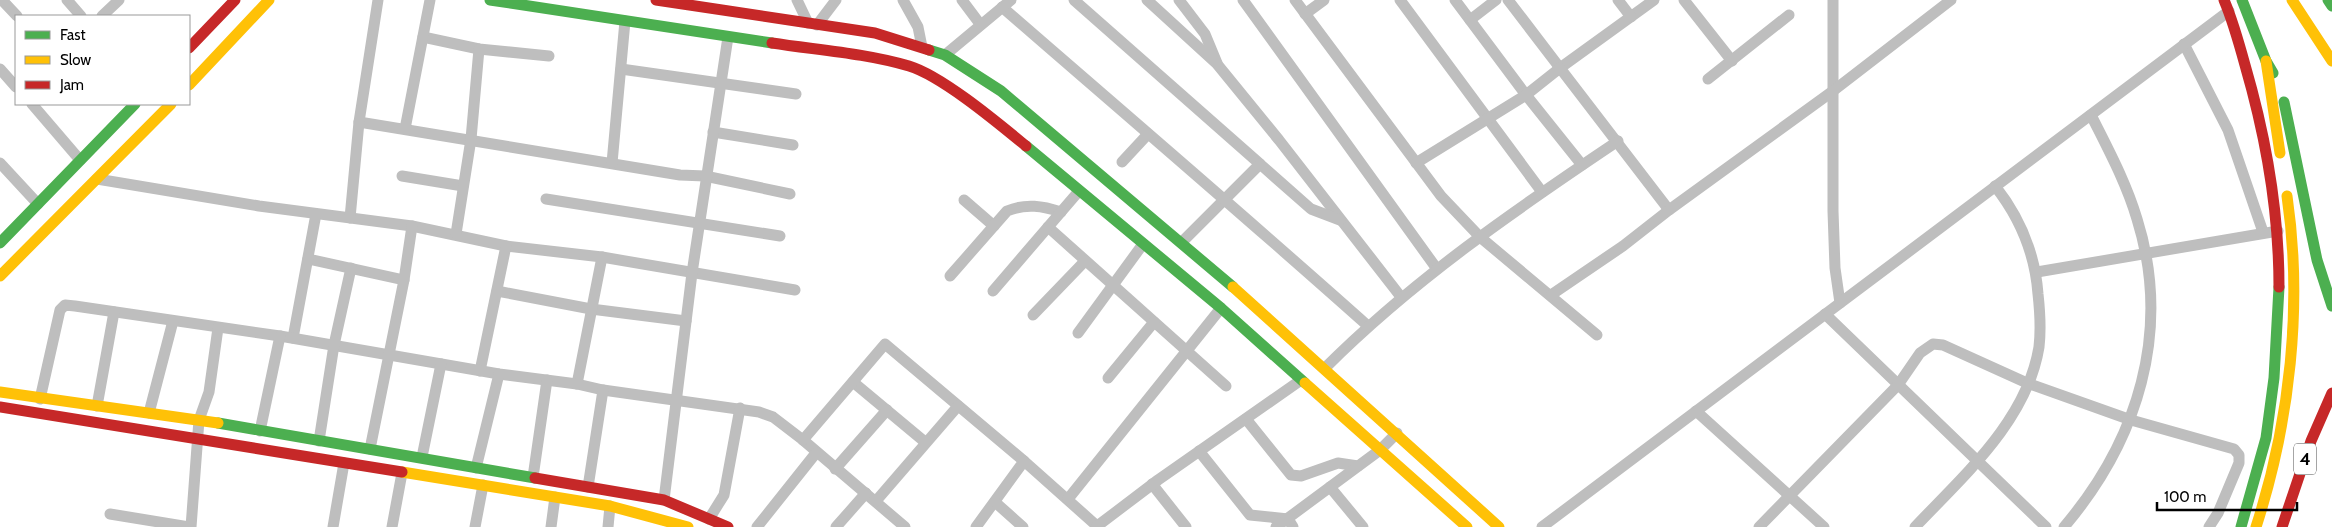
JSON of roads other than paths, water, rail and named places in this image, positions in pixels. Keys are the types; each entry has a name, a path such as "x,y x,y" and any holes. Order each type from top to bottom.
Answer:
{"main road":[{"path":"190,47 235,0"},
{"path":"190,84 265,4 279,0"},
{"path":"490,0 866,57 910,66 935,79 994,120 1221,308 1467,527"},
{"path":"656,0 875,33 945,55 1001,91 1083,162 1182,242 1325,368 1499,527"},
{"path":"2224,0 2256,96 2270,167 2278,231 2276,349 2268,426 2256,480 2241,527"},
{"path":"2242,0 2266,61 2282,91 2323,286 2332,306"},
{"path":"2292,0 2332,61"},
{"path":"2328,0 2332,6"},
{"path":"2266,61 2283,169"},
{"path":"0,243 134,105"},
{"path":"0,276 170,105"},
{"path":"2256,527 2275,460 2285,410 2295,291 2294,238 2286,189"},
{"path":"0,392 199,420 664,500 728,527"},
{"name":"4","path":"2282,527 2312,442 2332,393"},
{"path":"0,407 610,506 664,523 688,527"}],"street":[{"path":"2,0 16,15"},
{"path":"67,0 80,15"},
{"path":"103,15 119,0"},
{"path":"350,218 359,122 378,0"},
{"path":"405,129 430,0"},
{"path":"797,0 812,24 836,0"},
{"path":"903,0 918,27 922,47"},
{"path":"962,0 980,24"},
{"path":"1074,0 1311,209 1340,220"},
{"path":"1148,0 1217,64 1279,140 1401,297"},
{"path":"1179,0 1205,34 1217,64"},
{"path":"1243,0 1437,268"},
{"path":"1295,0 1441,196 1480,237 1551,295 1597,336"},
{"path":"1305,14 1324,0"},
{"path":"1400,0 1542,192"},
{"path":"1455,0 1526,96 1582,165"},
{"path":"1470,20 1496,0"},
{"path":"1508,0 1618,141 1669,210"},
{"path":"1618,0 1631,17"},
{"path":"1416,163 1526,96 1560,68 1654,0"},
{"path":"1684,0 1732,61"},
{"path":"1833,0 1832,211 1835,268 1840,303"},
{"path":"1551,295 1623,246 1669,210 1833,91 1951,0"},
{"path":"945,55 980,24 1007,4 1148,134 1225,198 1368,326"},
{"path":"1542,527 2229,11"},
{"path":"1708,79 1789,15"},
{"path":"612,163 625,21"},
{"path":"423,37 479,49 549,56"},
{"path":"664,500 692,273 728,37"},
{"path":"2184,44 2228,130 2263,232"},
{"path":"456,234 471,139 479,49"},
{"path":"0,69 15,86"},
{"path":"621,69 796,94"},
{"path":"33,105 80,160"},
{"path":"2064,527 2092,492 2112,460 2131,420 2150,342 2151,313 2145,252 2138,220 2122,176 2091,115"},
{"path":"359,122 680,175 706,176 790,194"},
{"path":"712,132 794,145"},
{"path":"1122,162 1148,134"},
{"path":"1325,368 1368,326 1437,268 1542,192 1618,141"},
{"path":"0,163 38,204"},
{"path":"1182,242 1260,164"},
{"path":"402,176 463,186"},
{"path":"97,179 316,214 412,226 506,246 602,257 795,290"},
{"path":"1915,527 1978,461 2014,412 2027,383 2038,349 2040,327 2036,272 2021,225 2012,207 1995,186"},
{"path":"992,291 1079,191"},
{"path":"546,200 780,236"},
{"path":"964,200 994,226"},
{"path":"950,276 1007,211 1020,207 1043,206 1061,212"},
{"path":"293,338 316,214"},
{"path":"370,449 404,280 412,226"},
{"path":"1048,227 1226,386"},
{"path":"2036,272 2263,232 2278,231"},
{"path":"1078,333 1143,244"},
{"path":"480,371 506,246"},
{"path":"577,384 602,257"},
{"path":"308,260 404,280"},
{"path":"1033,315 1085,261"},
{"path":"319,441 334,345 351,268"},
{"path":"497,291 591,309 686,322"},
{"path":"40,399 60,310 65,305 280,336 499,374 740,408 772,418 803,440 835,469 876,501 902,526"},
{"path":"1068,498 1188,352 1221,308"},
{"path":"97,406 114,312"},
{"path":"1825,314 2046,527"},
{"path":"149,413 173,321"},
{"path":"1108,378 1154,322"},
{"path":"110,514 190,527 199,420 209,392 218,328"},
{"path":"260,431 280,336"},
{"path":"803,440 885,344 1102,525 1152,484 1301,380"},
{"path":"1759,527 1898,385 1920,353 1933,344 1943,345 2027,383 2131,420 2234,450 2239,455 2239,463 2218,513 2209,527"},
{"path":"422,457 440,364"},
{"path":"476,468 499,374"},
{"path":"533,477 547,380"},
{"path":"853,382 925,442"},
{"path":"588,487 603,390"},
{"path":"876,501 958,406"},
{"path":"709,519 724,495 740,408"},
{"path":"835,469 887,410"},
{"path":"1696,411 1790,494 1824,527"},
{"path":"1246,418 1291,475 1301,476 1338,463 1358,466"},
{"path":"1276,527 1290,523 1330,488 1380,450 1397,433"},
{"path":"1199,451 1250,515 1290,523"},
{"path":"757,527 816,453"},
{"path":"976,527 1024,461"},
{"path":"334,527 344,463"},
{"path":"392,527 402,473"},
{"path":"1152,484 1186,527"},
{"path":"475,527 483,486"},
{"path":"1330,488 1363,527"},
{"path":"836,527 866,493"},
{"path":"551,527 555,497"},
{"path":"995,502 1023,527"},
{"path":"608,527 610,506"}]}
